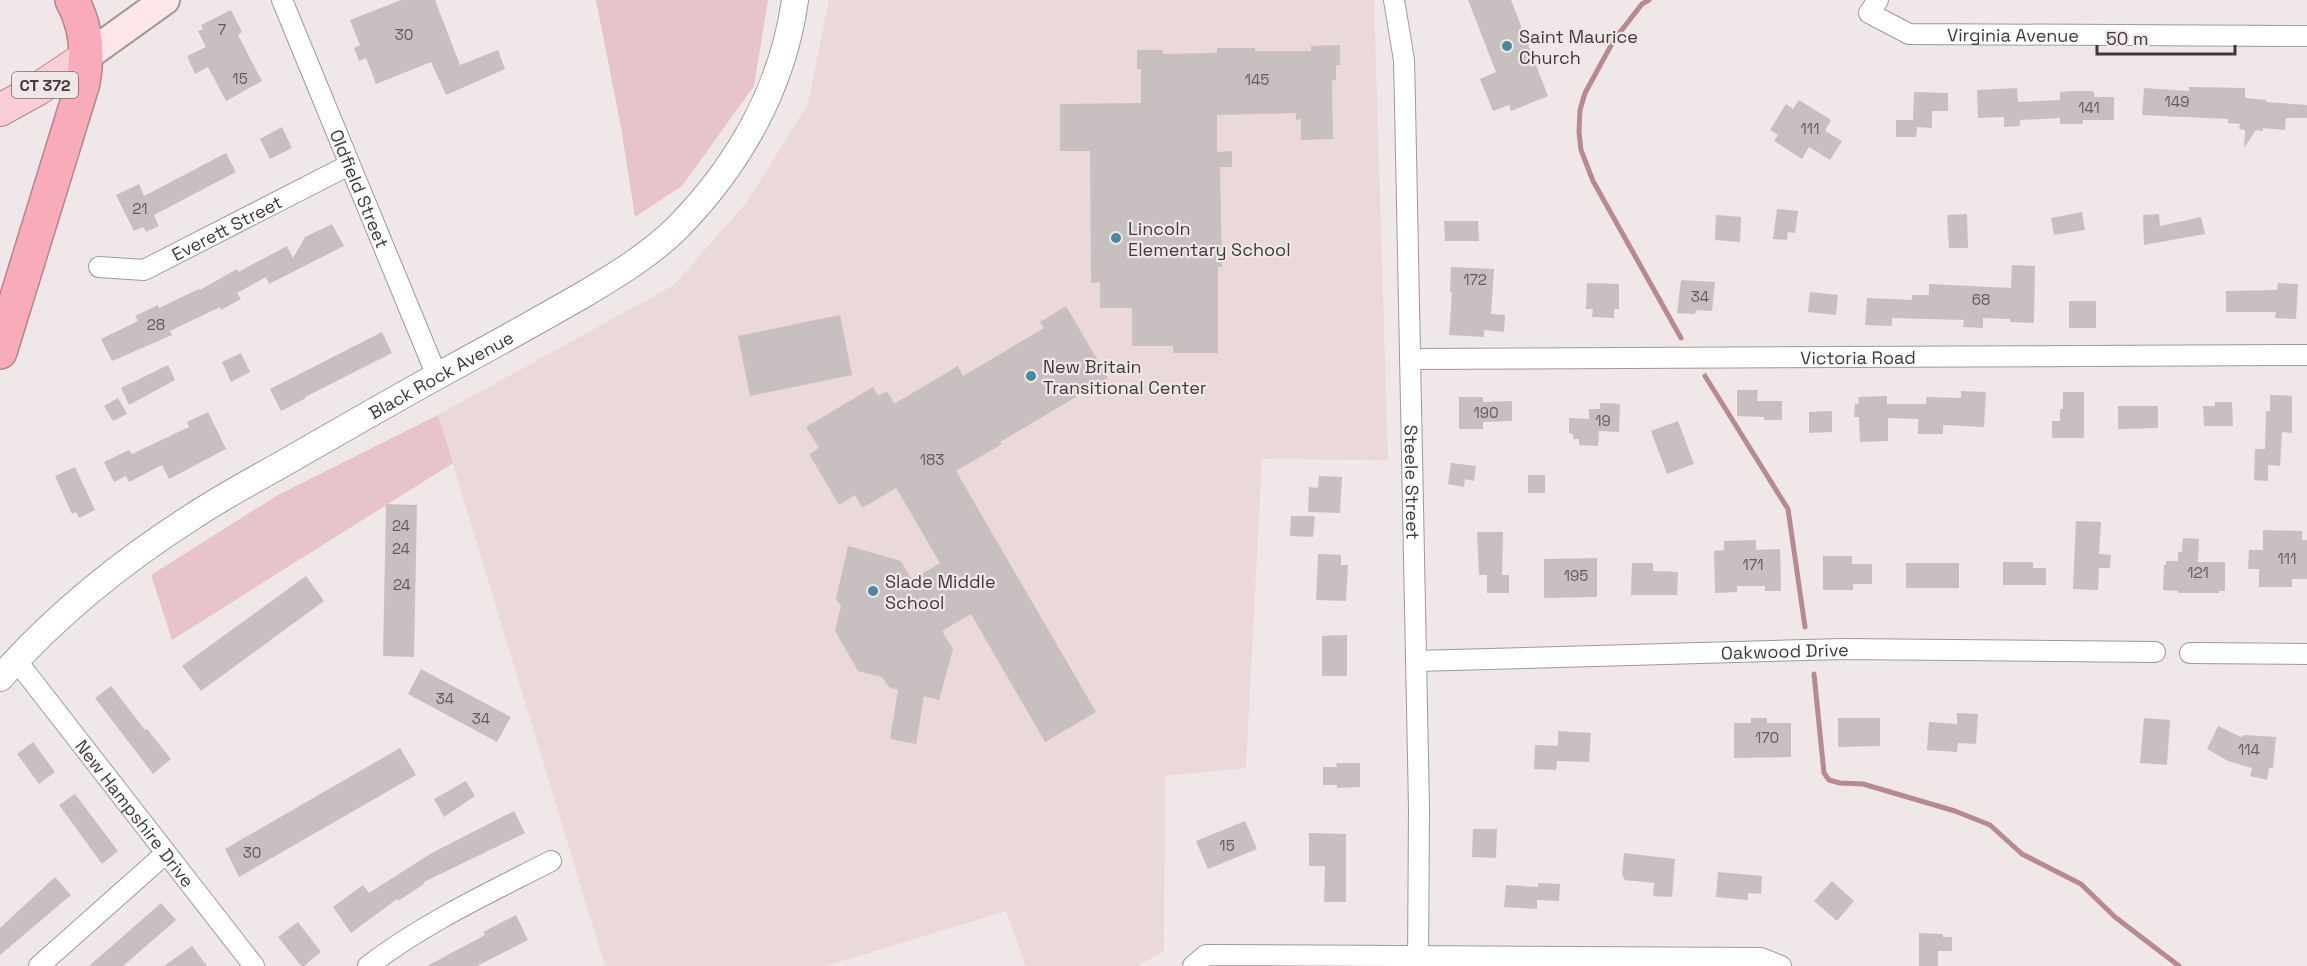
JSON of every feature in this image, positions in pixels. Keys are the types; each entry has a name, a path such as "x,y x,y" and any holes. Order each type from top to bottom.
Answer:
{"highway":[{"path":"0,352 83,83 87,56 86,34 72,0"}],"main road":[{"name":"CT 372","path":"0,110 38,89 165,0"}],"street":[{"name":"Oldfield Street","path":"282,0 437,376"},
{"name":"Black Rock Avenue","path":"8,669 107,577 151,544 206,508 437,376 523,330 620,273 648,253 677,228 718,182 742,148 764,106 781,62 791,26 795,0"},
{"name":"Steele Street","path":"1394,0 1404,60 1416,661 1418,961"},
{"name":"Virginia Avenue","path":"1873,6 1909,34 2307,36"},
{"name":"Everett Street","path":"99,267 144,270 349,165"},
{"name":"Victoria Road","path":"1410,359 2307,355"},
{"name":"Oakwood Drive","path":"1416,661 1843,649 2156,652"},
{"path":"2190,653 2307,654"},
{"name":"New Hampshire Drive","path":"8,669 165,854 254,966"},
{"path":"39,966 165,854"},
{"path":"368,966 394,946 469,903 551,861"},
{"path":"1192,966 1206,955 1418,961 1761,958 1781,966"}],"shaded area":[{"path":"596,0 768,0 754,86 682,186 635,217 621,127"},
{"name":"Slade Middle School","path":"829,0 1374,0 1388,460 1262,459 1246,768 1165,776 1164,951 1138,966 1026,966 1006,911 826,966 605,966 438,415 674,285 747,202 808,104"},
{"path":"438,415 453,463 172,640 151,575 278,495"}],"building":[{"path":"401,0 435,0 460,65 498,50 505,69 446,95 431,62 376,84 366,58 359,61 354,48 360,45 350,20"},
{"name":"Saint Maurice Church","path":"1468,0 1511,0 1548,96 1511,111 1509,105 1493,111 1480,79 1496,72"},
{"path":"231,10 242,32 238,35 262,81 226,101 208,67 195,74 187,56 206,47 198,31 203,29 201,25"},
{"path":"1340,45 1340,65 1336,65 1336,80 1332,80 1333,139 1301,140 1301,119 1296,120 1296,113 1217,115 1217,152 1232,151 1232,167 1220,167 1222,267 1218,267 1218,353 1173,353 1173,346 1132,346 1132,308 1100,308 1100,282 1091,283 1090,151 1060,151 1060,104 1141,103 1141,69 1137,69 1137,50 1163,50 1163,54 1217,53 1217,48 1311,51 1311,46"},
{"path":"2189,87 2245,88 2245,98 2307,105 2307,118 2286,118 2285,130 2263,128 2263,131 2256,130 2244,148 2245,130 2239,129 2240,124 2228,123 2228,119 2142,115 2144,88 2189,91"},
{"path":"2017,88 2018,102 2060,100 2060,92 2071,91 2093,91 2095,97 2114,97 2114,120 2083,120 2083,124 2060,124 2060,118 2020,120 2020,126 2004,127 2004,117 1978,118 1977,90"},
{"path":"1914,92 1948,93 1948,111 1932,111 1932,128 1917,127 1916,137 1896,137 1896,120 1913,120"},
{"path":"1799,100 1831,120 1825,131 1842,141 1830,160 1809,147 1802,159 1774,141 1778,135 1770,130 1786,104 1793,109"},
{"path":"282,127 292,148 270,159 260,139"},
{"path":"226,153 236,172 154,215 159,226 146,232 143,227 134,231 116,195 139,184 144,196"},
{"path":"1777,209 1798,211 1795,233 1788,232 1787,240 1773,239"},
{"path":"2082,212 2085,230 2054,235 2051,218"},
{"path":"1967,214 1968,248 1949,248 1947,215"},
{"path":"2159,214 2160,226 2201,217 2205,234 2144,245 2143,215"},
{"path":"1716,215 1741,217 1740,242 1715,240"},
{"path":"1444,221 1478,221 1479,241 1445,241"},
{"path":"332,224 344,246 269,284 266,277 237,293 241,299 221,310 220,307 170,331 172,335 112,361 101,339 138,321 135,316 200,290 237,269 238,272 287,246 293,258 305,237"},
{"path":"2012,265 2035,266 2034,323 1983,318 1983,328 1963,327 1964,320 1892,318 1892,326 1865,325 1867,298 1912,300 1912,295 1929,295 1929,284 2011,288"},
{"path":"1451,267 1494,269 1491,314 1505,315 1504,332 1484,330 1484,337 1449,335"},
{"path":"1681,280 1715,282 1712,311 1696,310 1695,314 1677,313"},
{"path":"1587,283 1619,284 1619,309 1614,309 1614,318 1592,317 1593,309 1586,309"},
{"path":"2278,283 2298,284 2296,319 2275,318 2276,312 2226,312 2226,291 2277,290"},
{"path":"1810,292 1838,295 1836,315 1808,312"},
{"path":"2069,301 2096,301 2096,328 2069,328"},
{"path":"1066,306 1108,378 956,471 1096,712 1045,742 971,614 942,631 953,649 939,700 924,696 916,744 890,739 898,690 889,687 882,677 858,671 835,631 841,606 836,599 848,546 901,561 912,580 940,563 896,488 862,508 855,495 839,505 809,454 819,448 806,427 873,387 878,396 887,391 894,404 958,366 963,376 1044,328 1040,322"},
{"path":"840,315 852,375 750,396 738,336"},
{"path":"382,332 392,353 281,411 270,389"},
{"path":"241,353 250,372 231,382 222,362"},
{"path":"168,365 175,380 129,405 121,388"},
{"path":"1737,390 1758,390 1757,401 1782,401 1782,420 1737,416"},
{"path":"1961,391 1986,392 1984,427 1943,425 1943,434 1918,434 1918,419 1888,418 1888,441 1860,442 1859,417 1854,417 1855,404 1859,404 1858,397 1887,396 1887,404 1926,404 1926,397 1961,398"},
{"path":"2063,392 2084,392 2084,438 2052,438 2052,421 2060,421 2060,409 2063,409"},
{"path":"2270,395 2292,396 2292,433 2282,432 2280,466 2268,465 2268,481 2254,480 2255,449 2265,449 2266,411 2270,411"},
{"path":"1459,397 1483,397 1483,402 1512,401 1512,421 1483,422 1483,429 1459,429"},
{"path":"118,398 127,414 113,421 104,406"},
{"path":"2215,402 2232,402 2233,426 2204,426 2203,406 2215,406"},
{"path":"1600,403 1620,404 1619,432 1599,431 1598,446 1579,445 1579,439 1573,439 1573,434 1569,433 1569,418 1589,419 1589,409 1600,409"},
{"path":"2118,406 2158,406 2158,428 2118,429"},
{"path":"1832,411 1832,432 1809,433 1809,412"},
{"path":"208,412 226,449 169,479 162,465 129,482 126,476 114,482 104,462 129,450 132,454 189,427 187,422"},
{"path":"1678,421 1694,464 1667,474 1651,431"},
{"path":"1451,463 1476,466 1474,481 1465,479 1464,487 1448,484"},
{"path":"75,467 95,510 79,518 76,512 72,514 55,476"},
{"path":"1528,475 1545,475 1545,493 1528,493"},
{"path":"1319,476 1342,477 1340,513 1308,512 1309,487 1318,488"},
{"path":"386,504 417,505 414,657 383,656"},
{"path":"1291,516 1315,516 1313,537 1290,536"},
{"path":"2076,521 2101,522 2099,554 2111,555 2110,568 2099,568 2098,590 2073,589"},
{"path":"2263,530 2302,531 2302,540 2307,540 2307,579 2292,579 2292,587 2259,587 2259,569 2248,569 2249,550 2263,550"},
{"path":"1477,532 1503,532 1502,575 1509,575 1509,593 1487,593 1487,575 1479,575"},
{"path":"2183,538 2199,539 2198,562 2225,562 2225,591 2179,593 2163,590 2164,565 2166,561 2178,561 2178,552 2182,552"},
{"path":"1756,540 1756,550 1780,549 1781,591 1765,591 1765,586 1737,586 1737,592 1715,593 1714,551 1724,550 1724,541"},
{"path":"1318,554 1341,555 1341,565 1348,565 1346,601 1316,600"},
{"path":"1823,556 1852,556 1852,564 1872,564 1872,584 1853,584 1853,590 1823,590"},
{"path":"1597,558 1597,597 1544,598 1544,559"},
{"path":"2003,562 2033,562 2033,568 2046,568 2046,585 2003,585"},
{"path":"1632,563 1653,563 1653,571 1678,572 1677,595 1631,595"},
{"path":"1906,563 1959,563 1959,588 1906,588"},
{"path":"306,576 324,601 201,691 182,666"},
{"path":"1347,635 1347,676 1322,676 1322,636"},
{"path":"421,669 511,717 497,742 408,694"},
{"path":"111,686 171,759 153,774 95,698"},
{"path":"1957,713 1978,714 1976,744 1958,743 1957,752 1927,750 1929,722 1957,724"},
{"path":"1751,718 1767,718 1767,723 1791,723 1791,757 1734,758 1734,723 1751,723"},
{"path":"1838,718 1880,718 1880,746 1838,747"},
{"path":"2144,718 2170,720 2167,765 2140,763"},
{"path":"2218,726 2241,737 2244,735 2276,737 2273,768 2269,768 2267,780 2250,776 2252,768 2228,761 2207,749"},
{"path":"1558,731 1591,733 1589,762 1557,761 1556,770 1534,769 1535,745 1558,746"},
{"path":"33,742 55,772 39,784 17,754"},
{"path":"400,748 416,775 239,877 225,849"},
{"path":"1336,763 1360,763 1360,787 1337,788 1337,785 1323,785 1323,767 1337,767"},
{"path":"466,781 475,796 444,817 434,799"},
{"path":"75,794 118,851 102,864 59,805"},
{"path":"514,811 525,833 424,882 351,933 333,907 363,885 369,893 430,854"},
{"path":"1245,821 1257,849 1208,869 1196,841"},
{"path":"1473,829 1497,829 1496,858 1472,857"},
{"path":"1309,833 1346,834 1346,902 1324,902 1325,866 1309,866"},
{"path":"1624,853 1675,859 1672,897 1653,896 1654,883 1625,880 1622,875"},
{"path":"1718,872 1762,876 1761,894 1748,893 1748,900 1716,897"},
{"path":"55,877 71,895 0,955 0,928"},
{"path":"1832,881 1854,901 1837,921 1814,901"},
{"path":"1538,883 1560,884 1559,901 1537,900 1537,909 1504,907 1506,885 1538,887"},
{"path":"161,903 176,920 123,966 89,966"},
{"path":"516,915 528,940 477,966 427,966 485,935 483,932"},
{"path":"298,922 321,952 304,966 301,966 278,937"},
{"path":"1919,933 1943,934 1943,937 1952,937 1952,951 1938,951 1938,966 1919,966"},
{"path":"192,946 207,966 164,966"}],"waterway":[{"path":"1649,0 1642,4 1614,40 1585,93 1580,110 1579,132 1581,150 1593,181 1681,338"},
{"path":"1705,376 1788,509 1805,627"},
{"path":"1814,674 1824,773 1829,780 1863,784 1955,811 1990,825 2022,854 2081,884 2115,917 2179,966"}],"place":[{"name":"Saint Maurice Church","path":"1507,46"},
{"name":"Lincoln Elementary School","path":"1116,238"},
{"name":"New Britain Transitional Center","path":"1031,376"},
{"name":"Slade Middle School","path":"873,591"}]}
